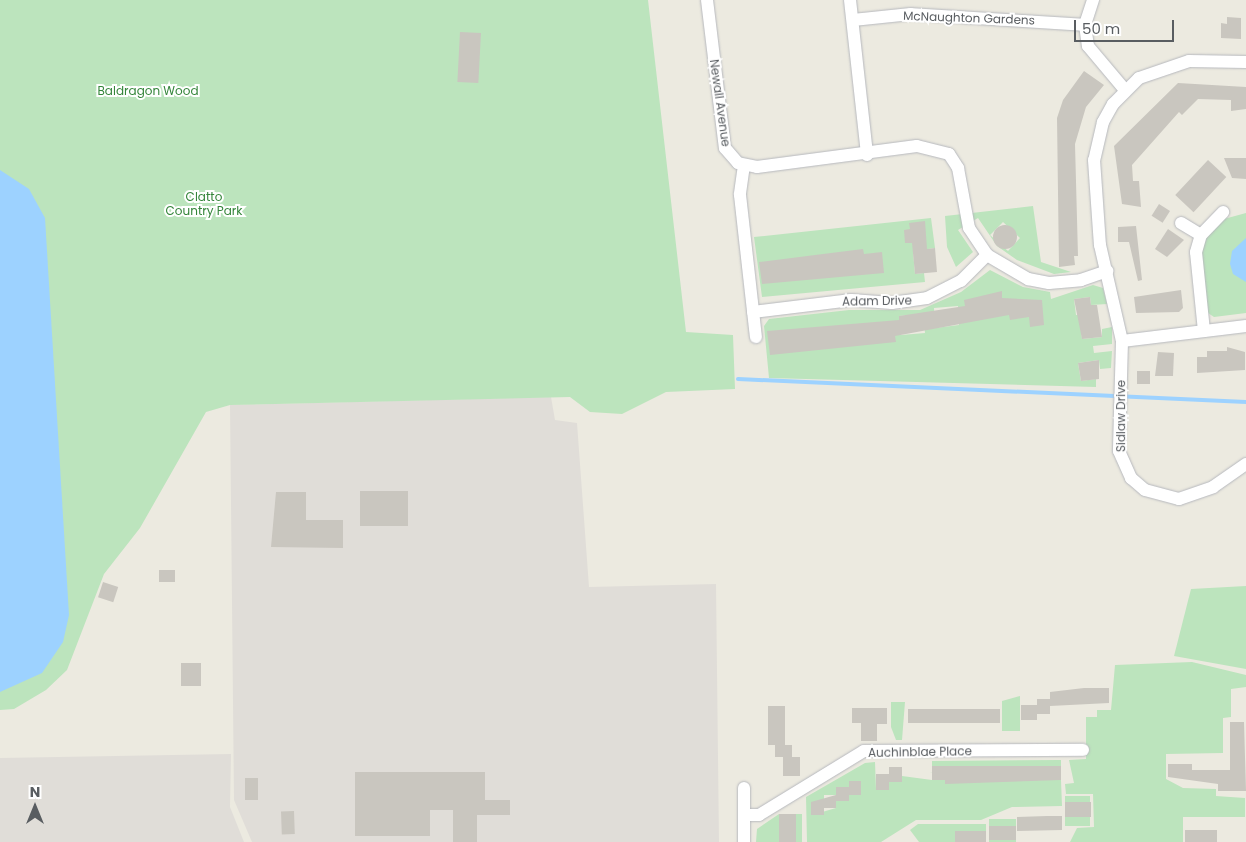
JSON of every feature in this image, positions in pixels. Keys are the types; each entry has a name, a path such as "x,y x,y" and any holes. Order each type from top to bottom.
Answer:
{"street":[{"name":"Newall Avenue","path":"707,0 725,148 744,165"},
{"path":"850,0 867,155"},
{"path":"1093,0 1085,25 1091,53 1125,90 1154,70 1172,64 1246,62"},
{"name":"McNaughton Gardens","path":"853,20 911,14 1085,25"},
{"name":"Sidlaw Drive","path":"1125,90 1103,122 1094,160 1098,229 1122,341 1119,451 1131,478 1145,490 1179,499 1194,496 1246,464"},
{"path":"756,337 740,195 744,165 867,155 917,146 949,154 958,168 969,228 987,255 1028,279 1048,283 1081,280 1107,271"},
{"path":"1204,332 1197,270 1201,235 1223,212"},
{"path":"1181,223 1201,235"},
{"name":"Adam Drive","path":"753,312 851,300 892,303 927,298 961,281 987,255"},
{"path":"1122,341 1246,326"},
{"name":"Auchinblae Place","path":"744,815 759,815 864,751 1083,750"},
{"path":"744,788 744,842"}],"shaded area":[{"path":"551,397 555,420 577,423 589,587 716,584 719,842 252,842 234,800 230,405"},
{"path":"231,754 230,807 244,842 0,842 0,758"}],"green space":[{"name":"Clatto Country Park","path":"0,0 648,0 686,332 733,335 735,389 666,392 622,414 590,412 570,397 230,405 206,412 140,528 104,574 67,670 46,690 14,709 0,710"},
{"path":"1033,206 1041,262 1071,272 1054,274 1017,260 997,246 978,218 958,230 973,252 956,267 947,247 945,216","holes":["1003,222 1020,238 1008,251 990,235"]},
{"path":"1246,213 1246,313 1214,317 1208,313 1201,252 1206,237 1224,219"},
{"path":"931,218 935,248 913,251 915,274 924,273 925,282 762,297 754,237"},
{"path":"990,270 1023,287 1050,292 1051,299 1093,285 1103,288 1107,304 1091,305 1090,297 1074,299 1076,315 1093,314 1080,321 1082,339 1102,337 1102,329 1112,327 1112,344 1093,346 1094,353 1112,351 1111,368 1100,369 1099,360 1078,363 1081,381 1096,379 1096,387 769,378 764,326 769,319 849,310 920,310 961,292","holes":["958,306 959,325 935,328 934,308","923,314 925,333 901,335 899,316"]},
{"path":"1246,586 1246,669 1174,656 1191,589"},
{"path":"1192,662 1246,675 1246,687 1231,689 1231,717 1223,718 1223,753 1166,754 1166,779 1183,788 1216,789 1216,796 1245,798 1245,817 1183,817 1183,842 1070,842 1077,828 1094,827 1093,794 1066,794 1065,784 1074,783 1069,760 1086,759 1086,717 1097,717 1097,710 1111,710 1115,665"},
{"path":"1020,696 1020,731 1002,731 1002,701"},
{"path":"891,702 905,702 902,740 896,740 891,727"},
{"path":"1061,760 1061,766 1046,766 1046,779 1061,780 1062,806 1012,807 981,820 916,820 881,842 807,842 806,797 865,763 875,762 876,789 889,790 889,782 902,782 902,776 932,780 932,761","holes":["849,781 861,781 861,795 849,795 848,801 836,801 836,808 812,815 811,802 824,802 824,795 836,795 849,787"]},
{"path":"1065,796 1090,796 1090,826 1065,826"},
{"path":"779,814 802,814 802,842 756,842 757,829"},
{"path":"989,819 1016,819 1016,842 989,842"},
{"path":"918,824 986,824 986,842 919,842 910,830"}],"water":[{"path":"0,170 29,189 45,218 69,615 63,642 42,673 0,692"},
{"path":"1246,238 1246,282 1233,274 1230,264 1232,251"}],"building":[{"path":"1227,17 1241,18 1241,39 1221,38 1221,23 1227,24"},
{"path":"460,32 481,33 478,83 457,82"},
{"path":"1084,71 1104,85 1086,107 1075,144 1078,256 1074,256 1075,265 1059,267 1057,118 1063,100"},
{"path":"1178,83 1246,87 1246,109 1231,111 1231,100 1198,99 1182,115 1179,112 1132,165 1133,181 1139,181 1141,207 1122,204 1114,146"},
{"path":"1224,158 1246,158 1246,179 1232,178"},
{"path":"1208,160 1226,177 1194,212 1175,195"},
{"path":"1159,204 1170,211 1163,223 1152,216"},
{"path":"925,221 927,249 935,248 937,272 915,274 912,243 905,243 904,230 910,229 909,223"},
{"path":"1005,225 1010,226 1016,232 1016,242 1010,248 1005,249 1000,248 994,242 993,237 994,232 1000,226"},
{"path":"1136,226 1142,280 1138,281 1129,242 1118,242 1118,227"},
{"path":"1168,229 1184,240 1167,257 1155,249"},
{"path":"863,249 864,254 882,252 884,273 762,284 759,262"},
{"path":"1181,290 1183,308 1179,312 1136,313 1134,297"},
{"path":"1002,291 1002,298 1042,300 1044,325 1030,327 1029,317 1010,320 1009,315 895,336 896,342 770,355 767,331 899,320 899,316 965,306 964,300"},
{"path":"1090,297 1091,305 1097,305 1102,337 1082,339 1074,299"},
{"path":"1227,347 1245,352 1245,370 1197,373 1197,357 1207,357 1207,351 1227,351"},
{"path":"1158,352 1174,353 1173,376 1155,376"},
{"path":"1099,360 1099,379 1081,381 1078,363"},
{"path":"1137,371 1150,371 1150,384 1137,384"},
{"path":"360,491 408,491 408,526 360,526"},
{"path":"276,492 306,492 306,520 343,520 343,548 271,547"},
{"path":"159,570 175,570 175,582 159,582"},
{"path":"103,582 118,587 113,602 98,597"},
{"path":"181,663 201,663 201,686 181,686"},
{"path":"1084,688 1109,688 1109,703 1050,706 1050,692"},
{"path":"1037,699 1050,699 1050,714 1037,714"},
{"path":"1021,705 1037,705 1037,720 1021,720"},
{"path":"768,706 785,706 785,745 792,745 792,757 800,757 800,776 783,776 783,757 775,757 775,745 768,745"},
{"path":"852,708 887,708 887,724 877,724 877,741 861,741 861,723 852,723"},
{"path":"908,709 1000,709 1000,723 908,723"},
{"path":"1230,722 1244,722 1246,791 1218,791 1218,784 1168,777 1168,764 1192,764 1192,770 1230,770"},
{"path":"932,766 1061,766 1061,780 945,784 945,780 932,780"},
{"path":"889,767 902,767 902,782 889,782 889,790 876,790 876,774 889,774"},
{"path":"355,772 485,772 485,800 510,800 510,815 477,815 477,842 453,842 453,810 430,810 430,836 355,836"},
{"path":"245,778 258,778 258,800 245,800"},
{"path":"849,781 861,781 861,795 849,795"},
{"path":"836,787 849,787 849,801 836,801 836,808 824,808 824,815 811,815 811,802 836,795"},
{"path":"1065,802 1091,802 1091,817 1065,817"},
{"path":"281,811 294,811 295,834 282,834"},
{"path":"779,814 796,814 796,842 779,842"},
{"path":"1062,816 1062,830 1017,831 1017,817"},
{"path":"989,826 1016,826 1016,840 989,840"},
{"path":"1185,830 1217,830 1217,842 1185,842"},
{"path":"955,831 986,831 986,842 955,842"}],"waterway":[{"path":"738,379 1246,402"}],"park label":[{"name":"Baldragon Wood","path":"148,91"}]}
